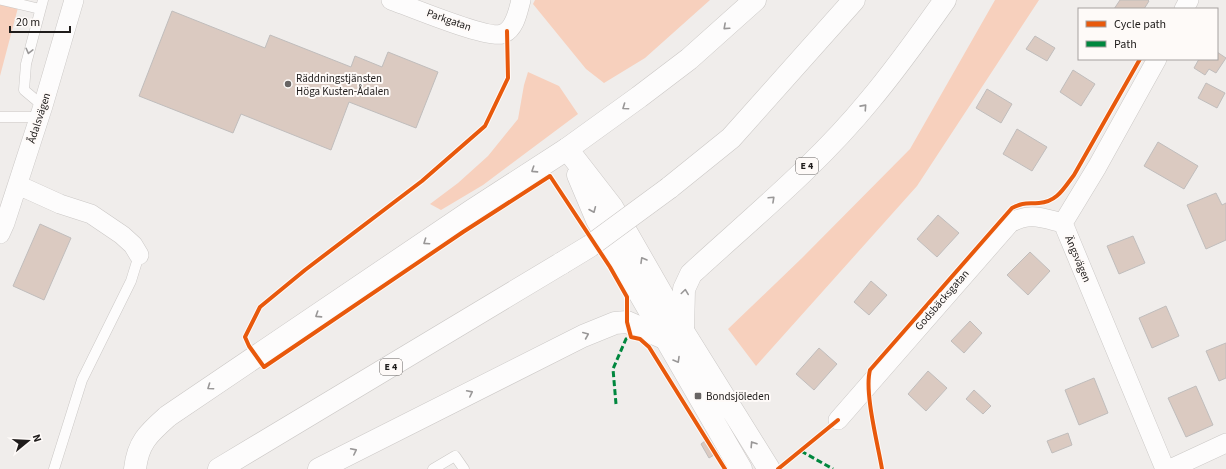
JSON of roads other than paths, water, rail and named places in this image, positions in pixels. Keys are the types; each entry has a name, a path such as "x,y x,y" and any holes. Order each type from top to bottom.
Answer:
{"main road":[{"path":"135,469 137,454 145,436 168,416 471,211 567,149 689,59 755,0"},
{"name":"E 4","path":"673,334 684,289 691,274 836,138 870,101 918,39 945,0"},
{"name":"E 4","path":"219,469 590,246 669,188 730,138 849,5"},
{"path":"567,149 597,220 673,334 769,469"},
{"path":"319,469 583,336 614,323 627,322 673,334 741,469"}],"street":[{"name":"Ådalsvägen","path":"0,234 18,185 74,0"},
{"name":"Parkgatan","path":"391,0 480,31 497,34 507,31 514,23 521,0"},
{"name":"Ängsvägen","path":"1156,60 1097,167 1063,223 1164,469"},
{"path":"18,185 60,204 91,214 133,245 139,255"},
{"name":"Godsbäcksgatan","path":"838,420 1010,223 1021,217 1036,216 1063,223"},
{"path":"1170,469 1226,443"}],"lane":[{"path":"2,0 41,4 26,64 24,90 41,112"},
{"path":"0,117 41,112"},
{"path":"54,469 82,380 131,281 139,255"},
{"path":"433,469 455,456 464,469"}],"place":[{"name":"Räddningstjänsten Höga Kusten-Ådalen","path":"288,84"},
{"name":"Bondsjöleden","path":"698,396"}]}
